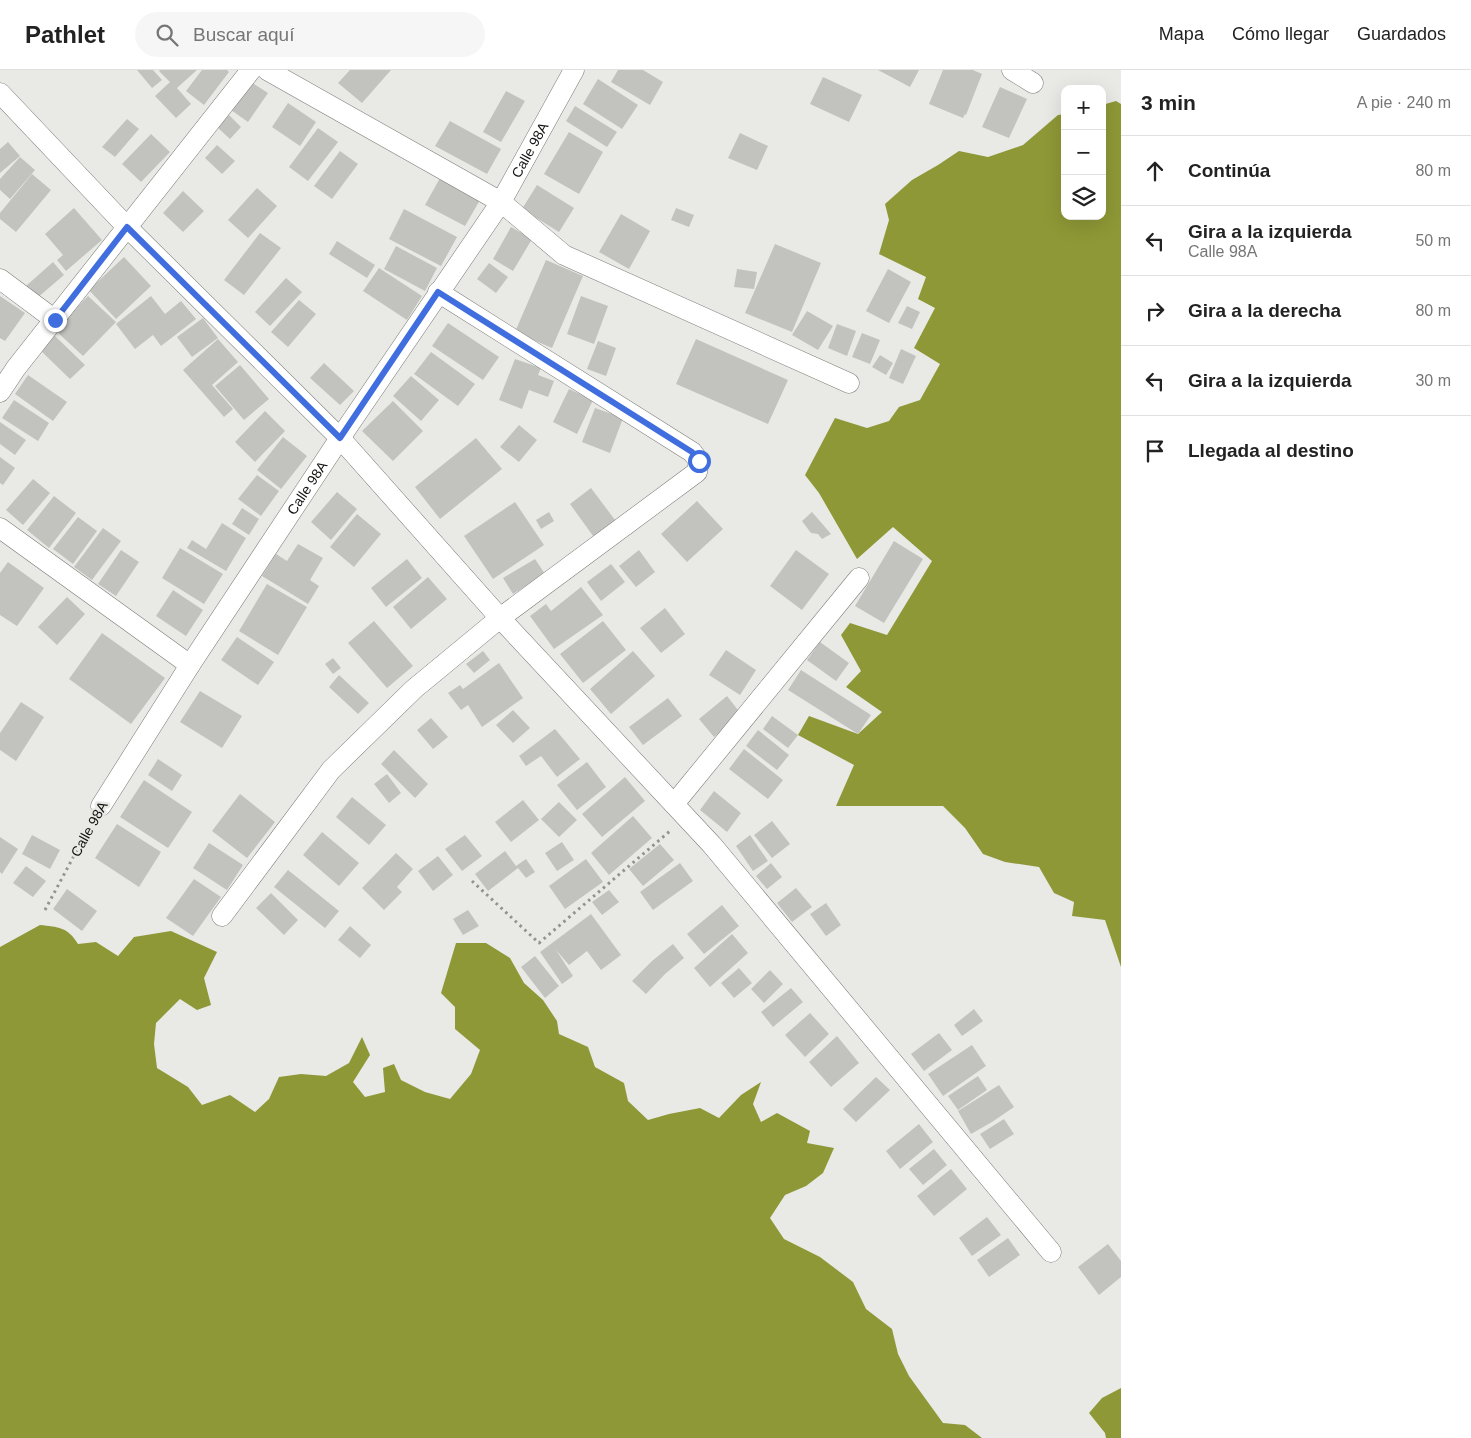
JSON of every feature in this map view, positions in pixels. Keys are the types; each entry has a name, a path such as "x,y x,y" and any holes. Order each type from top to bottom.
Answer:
{"street":[{"path":"0,392 16,368 251,70"},
{"path":"268,70 501,202 564,255 850,383"},
{"name":"Calle 98A","path":"101,806 190,665 340,438 501,202 574,70"},
{"path":"1012,70 1033,83"},
{"path":"0,93 127,227 340,438 500,618 712,844 1051,1252"},
{"path":"0,279 55,320"},
{"path":"222,916 331,770 414,689 500,618 697,472 699,461 692,452 438,292"},
{"path":"0,528 190,665"},
{"path":"680,810 859,578"}],"path":[{"name":"Calle 98A","path":"45,910 101,806"},
{"path":"472,881 538,943 680,810"}],"shaded area":[{"path":"1116,101 1121,104 1121,967 1105,920 1072,916 1074,902 1054,893 1039,867 1005,862 983,854 965,828 943,806 836,806 854,765 798,735 809,716 858,734 882,712 846,687 861,671 841,635 850,623 887,635 932,561 893,527 857,559 819,493 805,475 835,418 867,428 889,421 899,407 920,400 940,364 914,348 935,308 918,299 926,277 879,254 889,220 885,204 912,180 959,151 988,157 1023,145 1058,115 1061,115 1061,220 1106,220 1106,104"},
{"path":"40,925 52,926 66,931 78,944 96,942 118,956 134,937 171,931 217,952 204,978 211,1005 197,1010 180,999 156,1023 154,1044 157,1068 188,1087 202,1105 230,1095 255,1112 269,1099 279,1077 301,1074 326,1076 349,1063 362,1037 370,1055 353,1082 365,1097 385,1092 383,1068 394,1064 401,1080 425,1092 450,1099 471,1074 480,1050 455,1029 455,1007 441,993 456,943 486,943 510,958 524,983 543,1000 557,1021 559,1034 588,1047 595,1067 624,1083 628,1101 648,1120 700,1108 719,1118 741,1095 761,1082 753,1104 761,1122 777,1113 810,1131 807,1143 834,1148 823,1173 806,1186 785,1195 770,1218 784,1239 820,1257 853,1282 866,1309 892,1329 898,1354 909,1376 943,1423 965,1425 982,1438 0,1438 0,947"},
{"path":"1121,1388 1121,1438 1106,1438 1105,1433 1089,1413 1102,1398"}],"building":[{"path":"137,70 153,70 162,80 152,88"},
{"path":"160,70 197,70 177,88 191,104 176,118 155,96 170,82"},
{"path":"202,70 227,70 229,72 204,105 186,91"},
{"path":"350,70 391,70 362,103 338,83"},
{"path":"618,70 643,70 663,82 650,105 611,82"},
{"path":"878,70 919,70 910,87"},
{"path":"943,70 973,70 982,74 966,115 963,118 929,104"},
{"path":"823,77 862,95 849,122 810,104"},
{"path":"598,79 638,105 622,129 583,104"},
{"path":"251,82 268,93 248,122 231,110"},
{"path":"1000,87 1027,99 1009,138 982,127"},
{"path":"506,91 525,101 501,142 483,132"},
{"path":"288,103 316,122 300,146 272,127"},
{"path":"575,106 617,132 607,147 566,121"},
{"path":"229,115 241,127 230,139 217,127"},
{"path":"127,119 139,129 115,157 102,147"},
{"path":"450,121 501,149 487,174 435,146"},
{"path":"318,128 338,142 308,181 289,167"},
{"path":"569,132 603,152 579,194 544,174"},
{"path":"740,133 768,146 757,170 728,158"},
{"path":"151,134 170,152 141,182 122,164"},
{"path":"8,142 20,156 0,173 0,149"},
{"path":"217,145 235,161 222,174 205,158"},
{"path":"340,151 358,164 332,199 314,186"},
{"path":"20,157 35,170 10,199 0,190 0,179"},
{"path":"32,174 51,190 16,232 0,219 0,213"},
{"path":"440,178 480,200 465,226 425,205"},
{"path":"537,185 574,208 559,232 522,209"},
{"path":"257,188 277,206 248,238 228,220"},
{"path":"183,191 204,211 183,232 163,213"},
{"path":"74,208 102,240 66,271 57,260 63,255 45,234"},
{"path":"676,208 694,215 689,227 671,220"},
{"path":"404,209 457,237 441,266 389,239"},
{"path":"621,214 650,231 629,269 599,252"},
{"path":"511,227 532,239 513,271 493,259"},
{"path":"260,233 281,248 244,295 224,280"},
{"path":"337,241 375,265 367,278 329,254"},
{"path":"775,244 821,263 792,332 745,313"},
{"path":"396,246 437,268 425,291 384,269"},
{"path":"124,257 151,286 116,319 89,290"},
{"path":"546,260 583,276 552,348 515,332"},
{"path":"53,262 64,275 37,298 26,286"},
{"path":"489,263 508,277 496,293 477,279"},
{"path":"379,268 422,296 407,320 363,291"},
{"path":"737,269 757,272 754,289 734,287"},
{"path":"888,269 911,282 889,323 866,311"},
{"path":"286,278 302,292 270,326 255,312"},
{"path":"0,296 25,313 5,341 0,338"},
{"path":"88,296 116,322 83,356 55,330"},
{"path":"151,296 165,314 181,301 196,319 161,346 153,335 135,349 116,324"},
{"path":"581,296 608,306 594,344 567,334"},
{"path":"299,300 316,314 288,347 271,332"},
{"path":"907,306 920,312 912,329 898,323"},
{"path":"807,311 833,326 818,350 792,335"},
{"path":"203,318 218,338 192,357 177,337"},
{"path":"448,323 499,357 483,380 432,346"},
{"path":"837,324 856,331 847,356 828,348"},
{"path":"862,333 880,340 870,364 852,357"},
{"path":"54,335 85,365 70,379 40,350"},
{"path":"218,339 238,362 212,385 233,409 224,417 183,370"},
{"path":"696,339 788,380 768,424 676,384"},
{"path":"598,341 616,348 606,376 587,369"},
{"path":"901,349 916,356 903,384 889,378"},
{"path":"431,352 475,384 458,406 414,374"},
{"path":"880,355 893,363 886,375 872,367"},
{"path":"515,359 541,368 538,375 554,381 548,397 529,390 522,409 499,400"},
{"path":"324,363 354,391 340,405 310,378"},
{"path":"240,365 269,399 244,420 215,386"},
{"path":"28,375 67,402 53,421 15,394"},
{"path":"411,376 439,400 421,421 393,396"},
{"path":"569,389 593,400 577,434 553,422"},
{"path":"14,400 49,423 38,441 2,418"},
{"path":"393,401 423,431 393,461 362,431"},
{"path":"595,408 623,418 610,453 582,442"},
{"path":"265,411 285,431 255,462 235,442"},
{"path":"0,422 26,440 15,455 0,444"},
{"path":"519,425 537,440 519,462 500,447"},
{"path":"283,437 307,456 281,489 257,470"},
{"path":"476,438 502,469 440,519 415,487"},
{"path":"0,457 15,468 3,485 0,483"},
{"path":"257,475 279,491 261,516 238,499"},
{"path":"33,479 50,493 23,525 6,510"},
{"path":"591,488 618,524 596,540 570,504"},
{"path":"337,492 357,509 331,540 311,522"},
{"path":"54,496 76,513 49,548 27,530"},
{"path":"697,501 723,529 687,562 661,534"},
{"path":"515,502 544,545 493,579 464,536"},
{"path":"242,508 259,519 249,535 232,524"},
{"path":"549,512 554,521 541,529 536,520"},
{"path":"812,512 831,534 822,539 818,534 811,533 802,521"},
{"path":"357,514 381,534 354,567 330,547"},
{"path":"78,517 97,531 73,564 53,549"},
{"path":"222,523 246,538 226,571 187,548 192,540 206,549"},
{"path":"103,528 121,541 92,580 74,567"},
{"path":"894,541 923,559 884,623 855,606"},
{"path":"298,544 323,558 310,580 319,586 308,604 262,576 276,554 287,561"},
{"path":"180,548 223,574 204,604 162,578"},
{"path":"121,550 139,562 116,596 98,584"},
{"path":"639,550 655,572 636,587 619,566"},
{"path":"796,550 829,574 802,610 770,586"},
{"path":"407,559 422,578 386,607 371,588"},
{"path":"535,559 545,574 513,594 503,578"},
{"path":"8,562 44,588 17,626 0,615 0,573"},
{"path":"611,564 625,582 601,601 587,582"},
{"path":"428,577 447,599 411,629 393,607"},
{"path":"267,584 307,607 278,655 239,631"},
{"path":"581,587 603,615 554,649 530,616 546,604 551,611"},
{"path":"173,590 203,610 186,636 156,616"},
{"path":"67,597 85,614 57,645 38,627"},
{"path":"665,608 685,634 661,653 640,628"},
{"path":"374,621 413,666 387,688 348,643"},
{"path":"603,621 626,650 583,683 560,654"},
{"path":"102,633 165,678 131,724 69,679"},
{"path":"237,637 274,662 258,685 221,660"},
{"path":"820,642 849,663 836,681 807,660"},
{"path":"726,650 756,670 740,695 709,675"},
{"path":"483,651 490,660 474,673 466,664"},
{"path":"633,651 655,676 611,714 590,689"},
{"path":"333,658 341,668 333,674 325,664"},
{"path":"499,663 523,698 482,727 468,705 461,710 448,693 460,685 463,689"},
{"path":"801,670 871,715 858,734 788,690"},
{"path":"339,675 369,703 358,714 329,687"},
{"path":"200,691 242,716 222,748 180,722"},
{"path":"727,696 741,714 714,737 699,719"},
{"path":"668,698 682,716 643,745 629,727"},
{"path":"21,702 44,717 16,761 0,750 0,733"},
{"path":"513,710 530,728 513,743 496,725"},
{"path":"772,716 798,735 788,748 763,729"},
{"path":"431,718 448,737 433,749 417,730"},
{"path":"555,729 580,759 557,777 541,756 526,766 519,756"},
{"path":"758,730 789,755 777,770 746,746"},
{"path":"744,749 783,780 768,799 729,769"},
{"path":"394,750 428,784 415,798 381,764"},
{"path":"158,759 182,775 172,791 148,775"},
{"path":"587,762 606,787 577,810 557,785"},
{"path":"387,774 401,793 389,803 374,784"},
{"path":"625,777 645,801 602,837 582,814"},
{"path":"144,780 192,812 168,848 120,817"},
{"path":"714,791 741,813 727,832 700,810"},
{"path":"240,794 275,822 247,858 212,831"},
{"path":"352,797 386,825 369,845 336,817"},
{"path":"523,800 539,820 511,842 495,822"},
{"path":"559,802 577,820 559,837 541,819"},
{"path":"633,816 652,838 609,875 591,853"},
{"path":"772,821 790,844 772,858 754,835"},
{"path":"117,824 161,852 139,887 95,858"},
{"path":"322,832 359,863 339,886 303,855"},
{"path":"32,835 60,850 50,869 22,854"},
{"path":"465,835 482,856 462,871 445,849"},
{"path":"750,835 768,861 753,871 736,846"},
{"path":"0,837 18,849 2,874 0,872"},
{"path":"562,842 574,860 557,871 545,853"},
{"path":"209,843 243,865 227,890 193,868"},
{"path":"660,844 674,860 643,886 629,869"},
{"path":"505,851 516,866 526,859 535,872 526,878 518,868 488,891 475,874"},
{"path":"396,853 413,869 397,887 402,892 384,910 362,888"},
{"path":"438,856 453,875 433,891 418,871"},
{"path":"586,859 603,882 565,909 549,886"},
{"path":"680,863 693,881 653,910 640,892"},
{"path":"771,863 782,877 767,889 756,876"},
{"path":"26,866 46,881 33,897 13,883"},
{"path":"288,870 339,911 325,928 274,887"},
{"path":"194,879 221,897 193,936 166,918"},
{"path":"796,888 812,907 792,922 777,903"},
{"path":"67,889 97,911 82,931 53,909"},
{"path":"609,890 619,902 602,915 592,902"},
{"path":"271,893 298,920 284,935 256,908"},
{"path":"826,903 841,925 826,936 810,914"},
{"path":"722,905 739,926 704,954 687,934"},
{"path":"468,910 479,926 463,935 453,919"},
{"path":"591,914 621,955 601,970 587,951 569,965 556,950 573,976 562,984 540,952"},
{"path":"350,926 371,945 360,958 338,940"},
{"path":"732,934 748,953 710,987 694,968"},
{"path":"673,944 684,958 646,994 632,981"},
{"path":"535,956 559,986 545,998 521,967"},
{"path":"739,968 752,983 734,998 721,983"},
{"path":"770,970 783,984 764,1003 751,989"},
{"path":"791,988 803,1002 773,1027 761,1012"},
{"path":"974,1009 983,1021 962,1036 954,1025"},
{"path":"810,1013 829,1034 805,1057 785,1035"},
{"path":"939,1033 952,1050 924,1071 911,1054"},
{"path":"837,1036 859,1063 831,1087 809,1062"},
{"path":"972,1045 986,1066 943,1096 928,1074"},
{"path":"978,1076 987,1090 958,1110 948,1096"},
{"path":"876,1077 890,1090 856,1122 843,1109"},
{"path":"999,1085 1014,1107 971,1134 958,1111"},
{"path":"1004,1119 1014,1134 990,1149 980,1134"},
{"path":"919,1124 933,1142 900,1169 886,1151"},
{"path":"934,1149 947,1165 923,1185 909,1169"},
{"path":"951,1169 967,1189 934,1216 917,1196"},
{"path":"987,1217 1001,1235 972,1256 959,1238"},
{"path":"1008,1238 1020,1255 989,1277 977,1260"},
{"path":"1108,1244 1121,1261 1121,1277 1099,1295 1078,1267"}],"route":[{"path":"55,320 127,227 340,438 438,292 692,452 699,461"}]}
